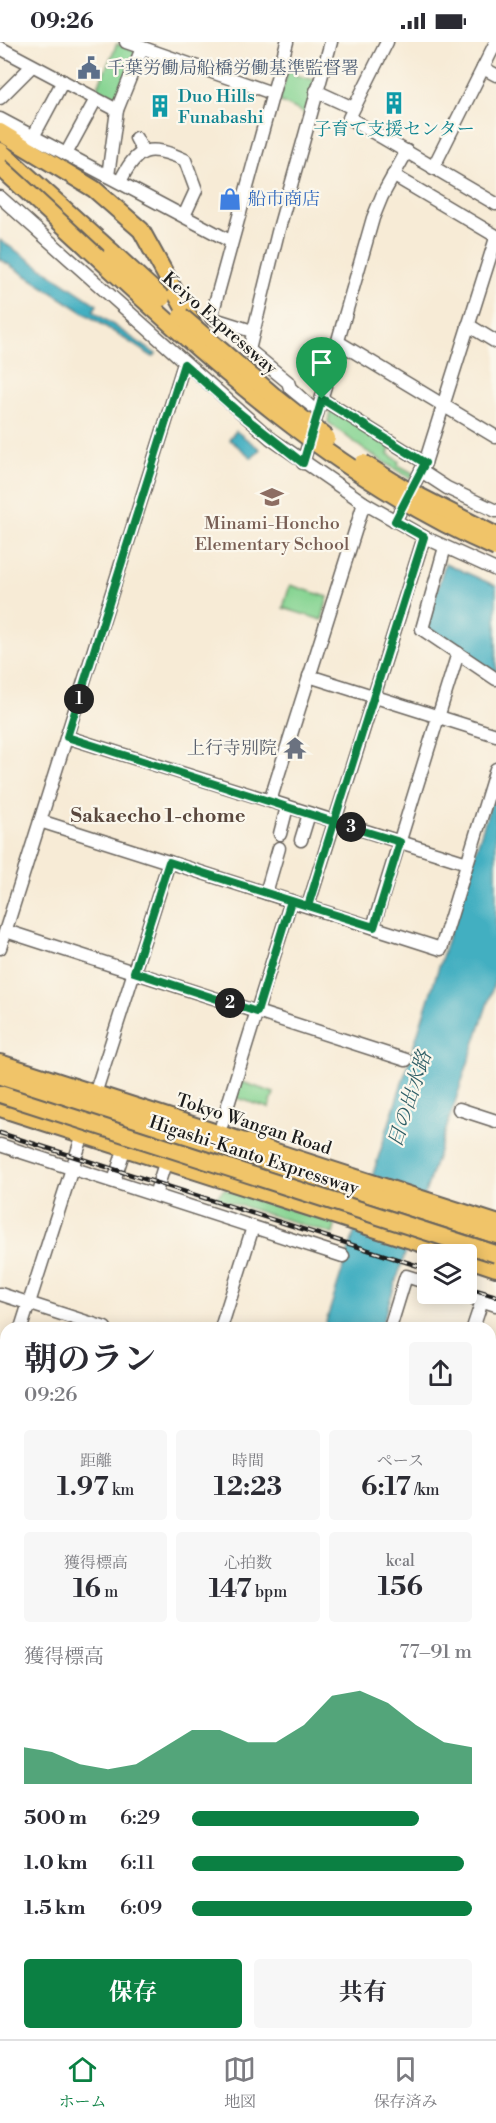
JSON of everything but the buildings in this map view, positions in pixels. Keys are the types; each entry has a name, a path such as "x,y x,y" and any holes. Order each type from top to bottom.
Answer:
{"highway":[{"path":"0,132 94,189 141,230 196,330"},
{"name":"Keiyo Expressway","path":"0,151 196,330 273,396 359,461 416,495 496,536"},
{"name":"Keiyo Expressway","path":"0,167 217,364 313,442 402,501 496,548"},
{"name":"Tokyo Wangan Road","path":"0,1063 496,1223"},
{"name":"Higashi-Kanto Expressway","path":"0,1076 496,1235"},
{"path":"0,1085 13,1091 18,1107 63,1124 66,1129"},
{"name":"Higashi-Kanto Expressway","path":"0,1094 496,1254"},
{"path":"0,1108 423,1244"},
{"path":"477,1262 496,1268"}],"street":[{"path":"126,42 272,93"},
{"path":"252,331 212,318 230,241 286,42"},
{"path":"317,413 290,388 288,382 250,352 252,331 331,42"},
{"path":"387,42 349,118 496,204"},
{"path":"433,168 496,42"},
{"path":"108,176 117,110 142,48"},
{"path":"0,49 117,110"},
{"path":"0,98 32,66"},
{"path":"483,68 496,75"},
{"path":"33,137 63,81"},
{"path":"316,91 353,108"},
{"path":"66,154 96,99"},
{"path":"0,119 230,241"},
{"path":"136,138 143,151"},
{"path":"120,182 129,164 143,151 162,149 185,160 196,190 184,216"},
{"path":"303,463 373,218 393,175 407,152"},
{"path":"393,175 496,237 423,467 395,521"},
{"path":"0,197 237,411 303,463 395,521 496,570"},
{"path":"468,325 496,342"},
{"path":"338,342 496,437"},
{"path":"0,948 184,364"},
{"path":"322,399 423,467 447,488 496,511"},
{"path":"270,801 364,503"},
{"path":"308,906 424,537"},
{"path":"445,547 421,624 425,633 496,679"},
{"path":"374,927 458,653"},
{"path":"309,676 496,735"},
{"path":"67,737 467,863"},
{"path":"40,821 441,949 496,769"},
{"path":"280,834 287,807"},
{"path":"302,840 309,814"},
{"path":"266,893 279,848"},
{"path":"95,1094 169,862"},
{"path":"222,1124 291,901"},
{"path":"6,931 406,1060"},
{"path":"459,1109 496,1121"},
{"path":"23,1322 83,1134"},
{"path":"0,1145 343,1256"},
{"path":"114,1182 125,1147"},
{"path":"155,1195 166,1160"},
{"path":"223,1322 253,1227"},
{"path":"392,1322 406,1276 417,1280"},
{"path":"0,1294 87,1322"},
{"path":"477,1298 496,1305"},
{"path":"475,1322 482,1300"}],"green space":[{"path":"117,44 137,52 116,106 94,95"},
{"path":"288,70 295,72 295,75 315,80 306,114 279,101"},
{"path":"331,408 391,445 388,454 399,461 398,465 413,473 411,479 363,449 328,422"},
{"path":"290,585 328,597 322,620 283,608"},
{"path":"239,1081 274,1093 269,1108 234,1097"},
{"path":"224,1189 336,1223 333,1234 215,1198"}],"water":[{"path":"0,240 97,305 93,311 156,354 153,357 0,259"},
{"path":"236,431 260,449 252,458 229,439"},
{"path":"445,563 496,586 496,673 426,627"},
{"name":"日の出水路","path":"496,787 496,978 383,1322 326,1322"}],"railway":[{"path":"0,1133 417,1266"},
{"path":"477,1290 496,1296"}],"place":[{"name":"千葉労働局船橋労働基準監督署","path":"89,68"},
{"name":"子育て支援センター","path":"394,103"},
{"name":"Duo Hills Funabashi","path":"160,106"},
{"name":"船市商店","path":"230,199"},
{"name":"Minami-Honcho Elementary School","path":"272,497"},
{"name":"上行寺別院","path":"295,748"}],"district":[{"name":"Sakaecho 1-chome","path":"158,815"}],"route":[{"path":"322,399 303,463 237,411 184,364 67,737 334,822 308,906 291,901 257,1012 134,972 169,862 231,882 308,906 374,927 400,842 334,822 424,537 395,521 425,463 322,399"}]}
